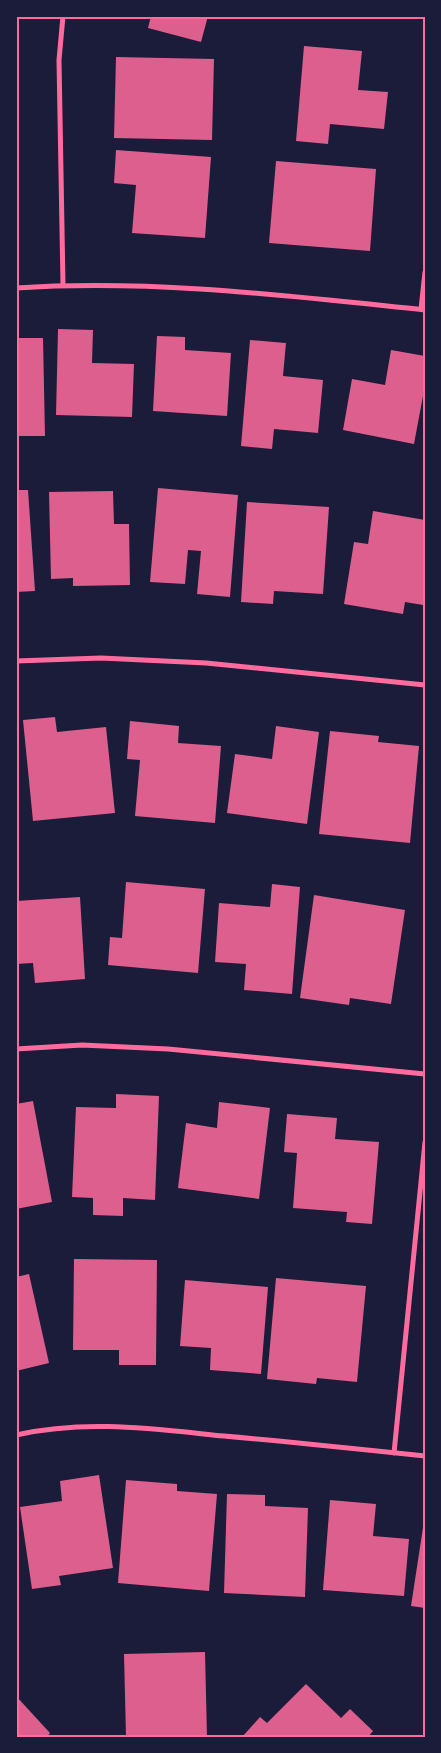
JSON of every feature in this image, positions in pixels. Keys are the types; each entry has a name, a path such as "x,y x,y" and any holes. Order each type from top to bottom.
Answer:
{"street":[{"path":"62,285 59,60 64,16"},
{"path":"16,288 62,285 171,286 423,310 425,272"},
{"path":"16,661 101,658 206,663 425,685"},
{"path":"16,1050 82,1045 168,1049 425,1074"},
{"path":"394,1452 425,1142"},
{"path":"16,1435 73,1426 131,1427 425,1456"}],"building":[{"path":"151,16 208,16 201,42 148,28"},
{"path":"304,46 362,51 358,90 388,92 384,129 330,124 328,144 296,141"},
{"path":"116,57 214,59 212,140 114,138"},
{"path":"116,150 211,157 205,238 132,233 136,185 114,183"},
{"path":"276,161 376,169 370,251 269,243"},
{"path":"58,329 93,330 92,363 134,364 132,417 56,415"},
{"path":"157,336 185,337 185,350 231,353 227,416 153,411"},
{"path":"16,338 43,338 45,436 16,436"},
{"path":"250,340 286,343 283,376 323,380 318,433 274,429 272,449 241,446"},
{"path":"391,350 425,356 425,385 414,444 343,430 352,379 385,385"},
{"path":"158,488 238,495 230,597 197,594 201,551 188,550 185,584 150,582"},
{"path":"16,490 28,490 35,591 16,592"},
{"path":"113,491 114,524 129,524 130,585 73,586 73,578 51,579 49,492"},
{"path":"247,502 329,507 323,594 274,591 273,604 241,602"},
{"path":"373,511 425,520 423,605 405,602 403,614 344,604 354,542 368,544"},
{"path":"55,717 57,732 106,727 115,813 33,821 23,720"},
{"path":"130,721 179,726 178,743 221,746 215,823 135,816 140,760 127,759"},
{"path":"276,726 319,732 307,824 227,813 235,754 272,759"},
{"path":"330,731 379,736 378,742 419,746 410,843 319,834"},
{"path":"126,882 205,889 198,973 108,965 110,937 122,938"},
{"path":"272,884 300,887 292,994 244,990 246,964 215,962 219,903 270,907"},
{"path":"314,895 405,910 391,1004 350,998 349,1005 300,998"},
{"path":"80,897 85,979 35,983 33,963 16,964 16,901"},
{"path":"116,1094 159,1096 155,1200 123,1198 123,1216 93,1215 93,1198 72,1197 76,1107 116,1108"},
{"path":"33,1101 52,1202 16,1209 16,1104"},
{"path":"219,1102 270,1108 259,1199 178,1188 186,1123 217,1128"},
{"path":"287,1114 337,1118 335,1139 379,1142 372,1224 346,1222 347,1212 293,1208 297,1153 284,1152"},
{"path":"74,1259 157,1260 156,1365 119,1365 119,1350 73,1350"},
{"path":"29,1274 49,1363 16,1371 16,1277"},
{"path":"276,1278 366,1286 357,1382 317,1378 316,1384 267,1379"},
{"path":"185,1280 268,1287 261,1374 210,1370 211,1348 180,1346"},
{"path":"99,1475 113,1568 59,1576 61,1585 32,1589 20,1507 62,1501 60,1481"},
{"path":"126,1480 177,1484 177,1491 217,1494 209,1591 118,1583"},
{"path":"227,1494 265,1495 265,1506 308,1508 305,1597 224,1593"},
{"path":"330,1500 376,1504 373,1536 409,1539 404,1596 323,1590"},
{"path":"425,1521 425,1608 411,1606"},
{"path":"205,1652 207,1737 126,1737 124,1654"},
{"path":"306,1684 341,1718 350,1709 373,1731 368,1737 242,1737 260,1717 267,1723"},
{"path":"16,1696 50,1733 47,1737 16,1737"}]}
